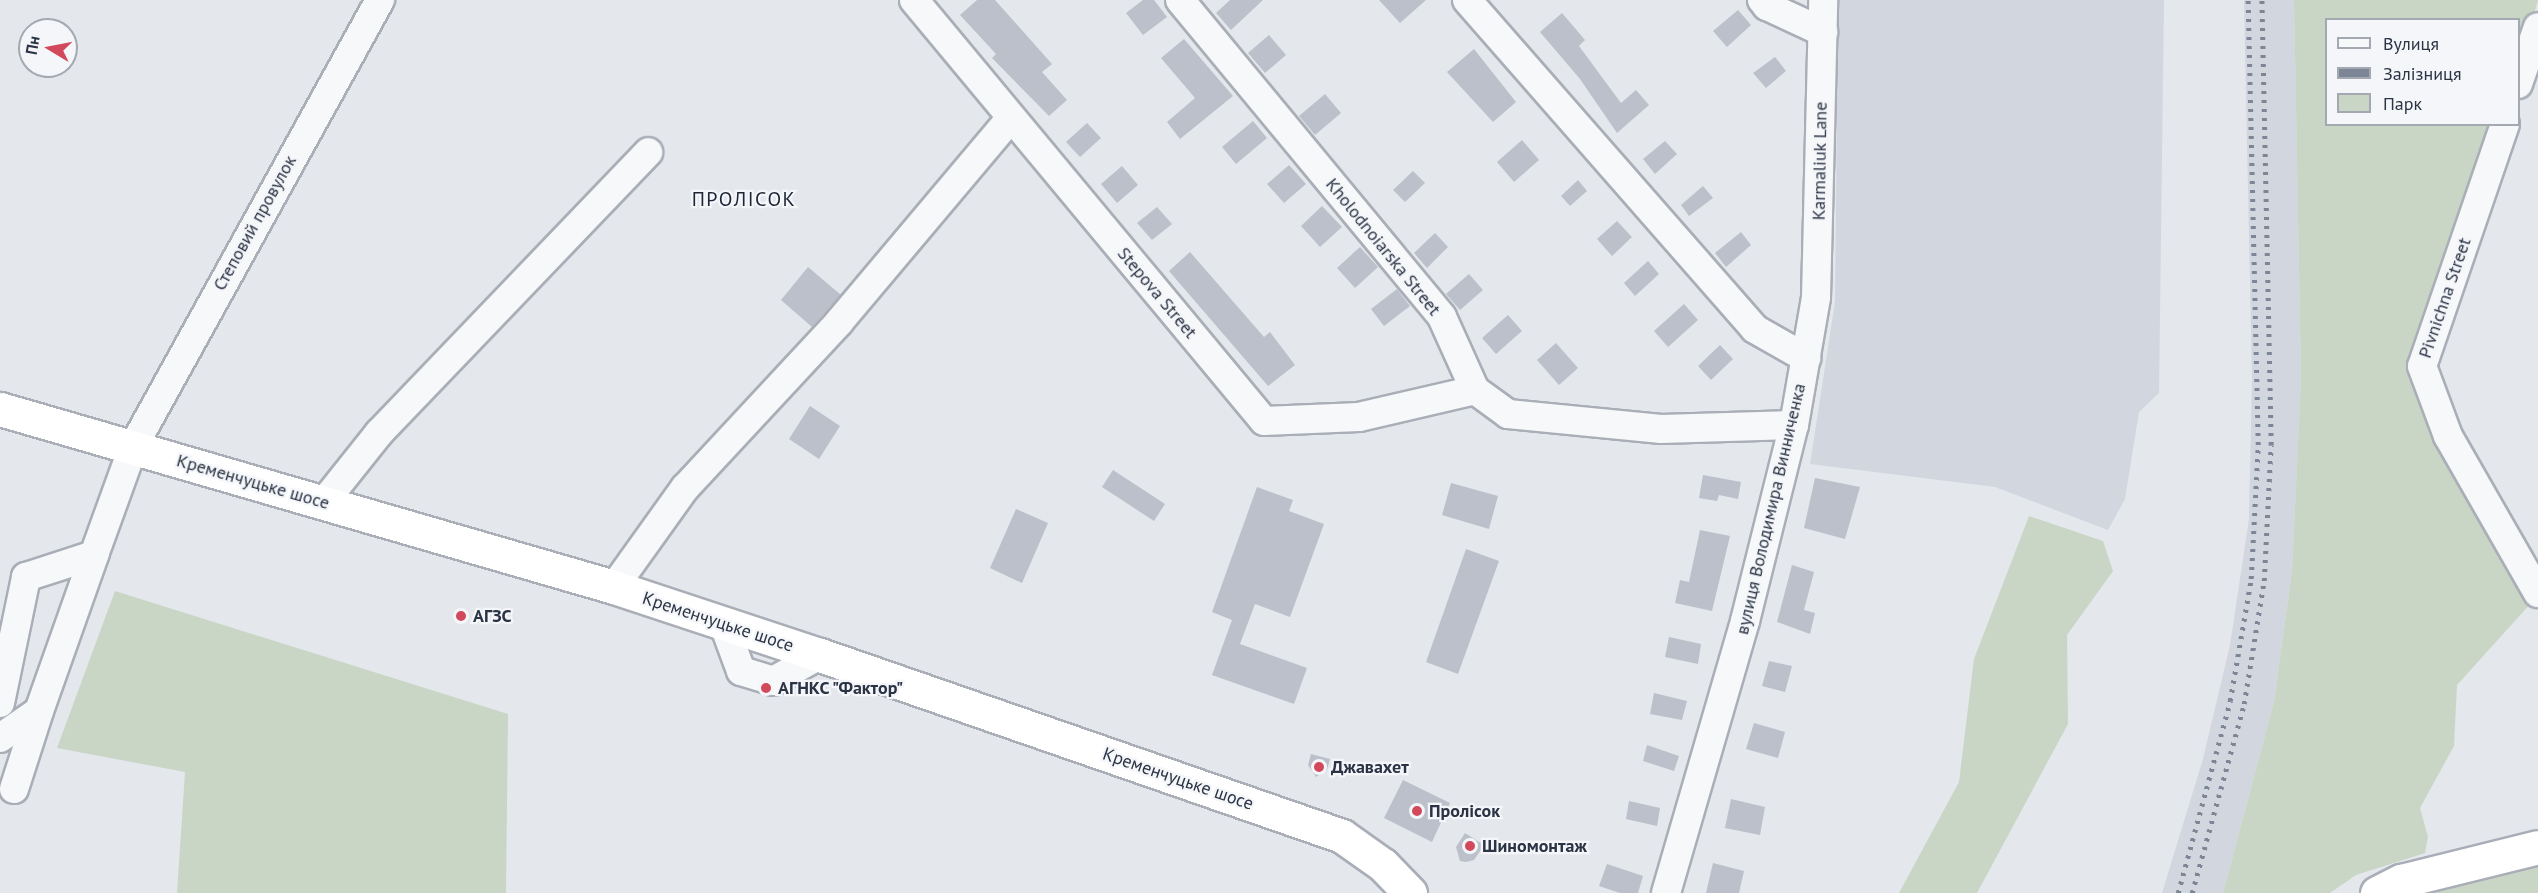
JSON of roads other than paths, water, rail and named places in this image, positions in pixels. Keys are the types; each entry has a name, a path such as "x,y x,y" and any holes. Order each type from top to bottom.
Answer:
{"highway":[{"name":"Кременчуцьке шосе","path":"0,409 614,587 820,655 1342,836 1383,865 1410,893"},
{"path":"2377,893 2402,881 2538,847"}],"street":[{"name":"Степовий провулок","path":"14,789 39,711 133,447 380,0"},
{"name":"Stepova Street","path":"914,0 1264,421 1359,417 1475,390"},
{"name":"Kholodnoiarska Street","path":"1180,0 1442,317 1475,390 1508,414 1660,429 1794,425"},
{"name":"вулиця Володимира Винниченка","path":"1467,0 1755,329 1806,358 1794,425 1745,621 1666,893"},
{"path":"1762,0 1767,6 1823,32"},
{"name":"Karmaliuk Lane","path":"1806,358 1816,297 1823,0"},
{"path":"2520,78 2538,27"},
{"path":"614,587 686,488 839,322 1011,118"},
{"name":"Pivnichna Street","path":"2504,126 2422,366 2448,436 2538,593"},
{"path":"324,502 379,433 648,152"},
{"path":"0,703 26,577 95,553"},
{"path":"0,738 39,711"}],"railway":[{"path":"2178,893 2230,701 2251,579 2258,445 2248,0"},
{"path":"2192,893 2244,704 2264,581 2271,445 2262,0"}],"place":[{"name":"АГЗС","path":"461,616"},
{"name":"АГНКС \"Фактор\"","path":"766,688"},
{"name":"Джавахет","path":"1319,767"},
{"name":"Пролісок","path":"1417,811"},
{"name":"Шиномонтаж","path":"1470,846"}],"district":[{"name":"ПРОЛІСОК","path":"744,199"}]}
